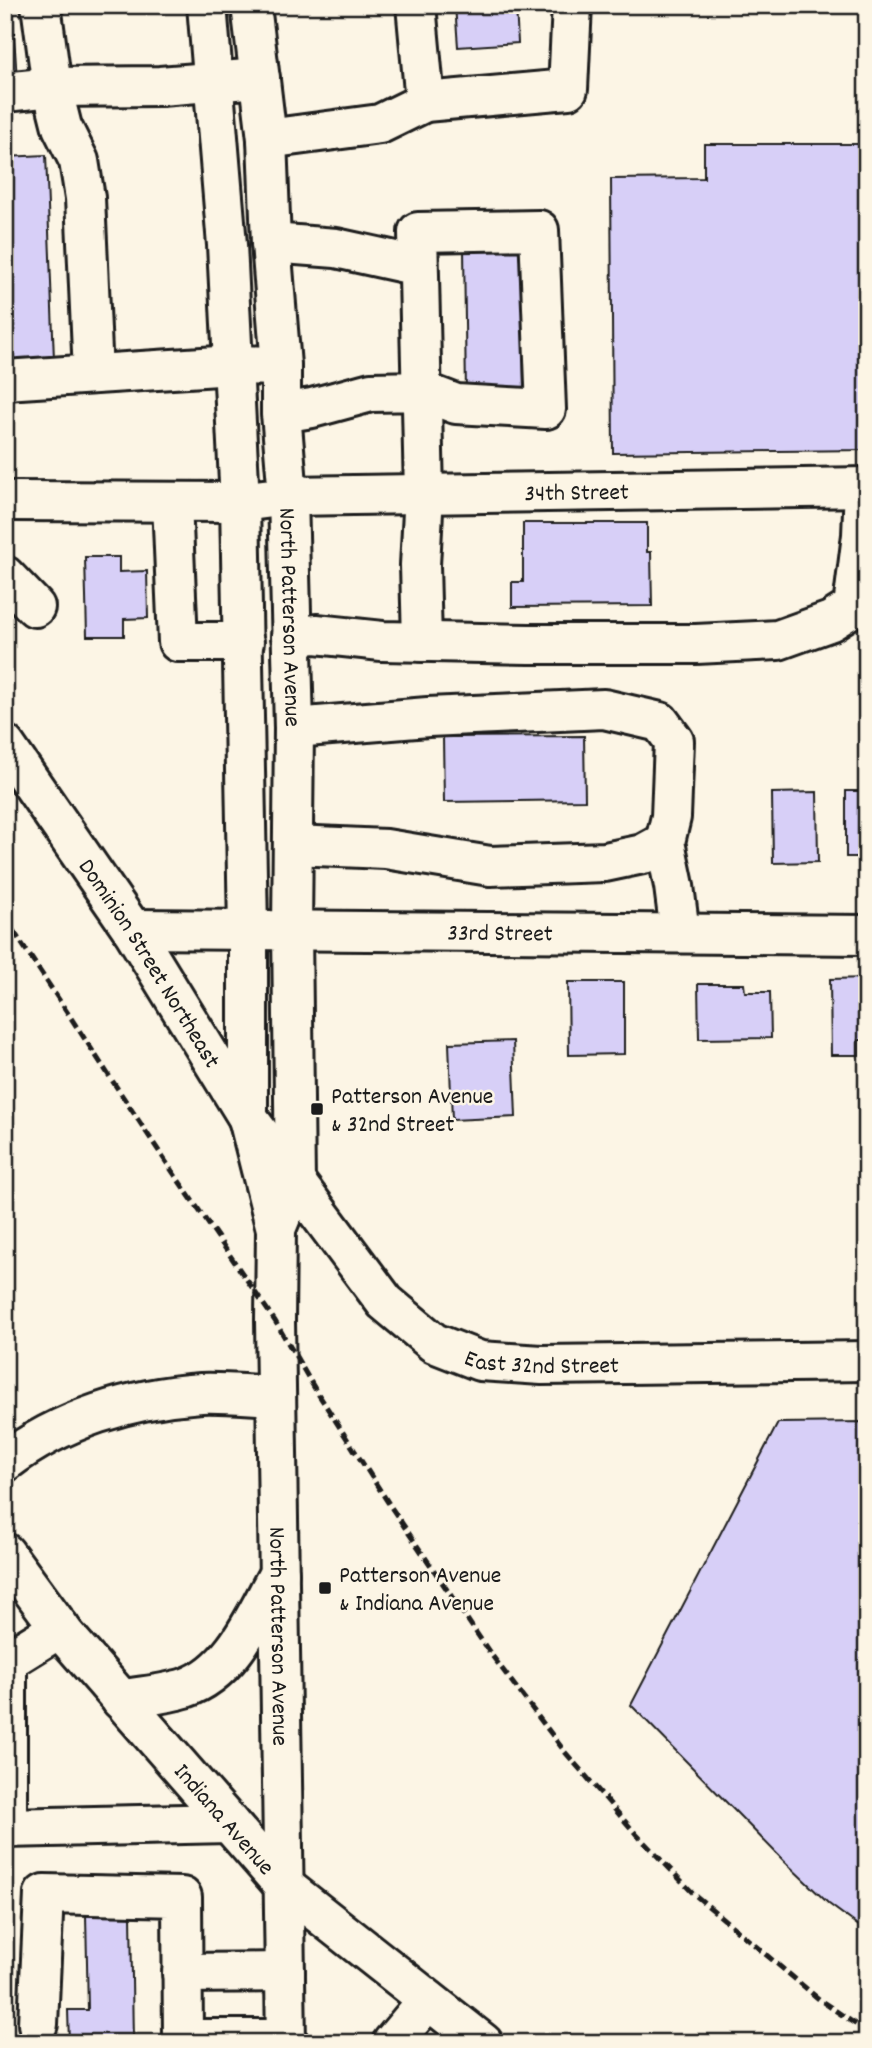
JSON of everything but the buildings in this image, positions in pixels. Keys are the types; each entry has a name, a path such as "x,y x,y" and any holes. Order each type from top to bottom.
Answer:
{"main road":[{"path":"41,5 52,88 62,127 79,161 85,198 93,374"},
{"name":"North Patterson Avenue","path":"206,5 227,245 240,502 248,930 248,1118 276,1228 286,2041"},
{"name":"North Patterson Avenue","path":"251,5 267,139 271,243 281,366 281,413 288,496 294,728 292,930 295,1183 276,1228"},
{"path":"416,5 425,102"},
{"path":"267,139 380,124 425,102 568,89 572,5"},
{"path":"5,92 52,88 160,86 260,78"},
{"path":"281,413 312,408 370,392 422,391 456,404 546,409 539,230 418,232 418,266 422,391 425,494 420,565 422,642"},
{"path":"271,243 336,248 418,266"},
{"path":"5,380 233,365 281,366"},
{"path":"291,637 316,634 422,642 696,643 778,640 831,621 853,607 865,487"},
{"name":"34th Street","path":"5,501 240,502 288,496 865,487"},
{"path":"172,502 178,642 244,642"},
{"path":"5,576 35,607"},
{"path":"294,728 428,717 604,709 660,723 674,741 671,817 666,842 680,933"},
{"name":"Dominion Street Northeast","path":"5,745 132,929 248,1118 295,1183"},
{"path":"293,845 386,849 490,866 605,862 643,854 666,842"},
{"name":"33rd Street","path":"132,929 867,935"},
{"name":"East 32nd Street","path":"295,1183 385,1302 434,1343 480,1361 542,1365 867,1361"},
{"path":"5,1462 21,1450 67,1425 115,1407 156,1398 202,1393 276,1396"},
{"name":"Indiana Avenue","path":"5,1553 60,1628 284,1886 483,2043"},
{"path":"121,1700 187,1688 219,1668 235,1649 279,1573"},
{"path":"60,1628 6,1662 6,1828 229,1823"},
{"path":"38,2024 44,1894 182,1897 183,2039 286,2041"},
{"path":"182,1973 285,1972"},
{"path":"392,2043 428,2000"}],"railway":[{"path":"5,918 275,1321 391,1507 490,1653 565,1752 637,1835 695,1895 820,2000 867,2032"}],"place":[{"name":"Patterson Avenue & 32nd Street","path":"317,1109"},
{"name":"Patterson Avenue & Indiana Avenue","path":"325,1588"}]}
